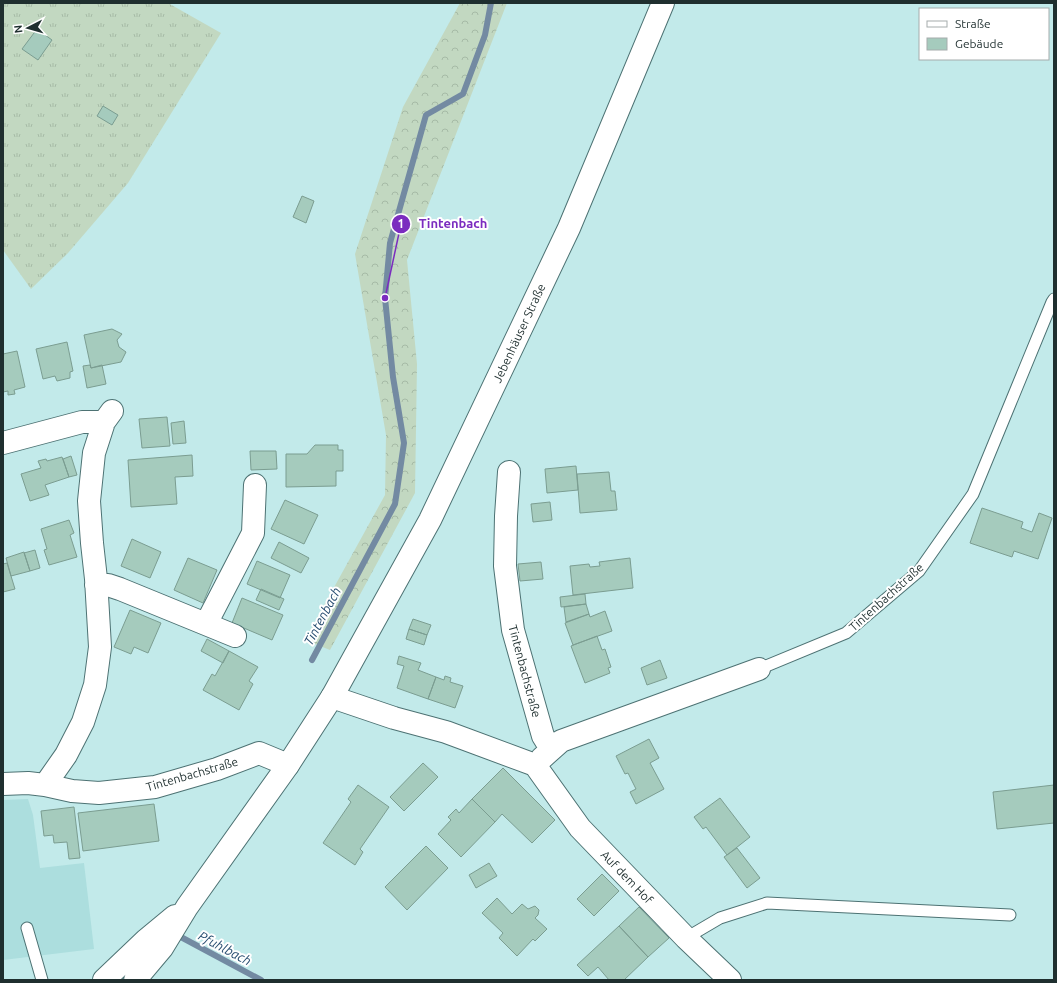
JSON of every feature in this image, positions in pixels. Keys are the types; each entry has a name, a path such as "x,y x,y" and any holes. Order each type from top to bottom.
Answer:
{"street":[{"name":"Jebenhäuser Straße","path":"332,697 430,520 570,228 663,3"},
{"path":"3,443 82,422 108,417 94,452 89,501 100,647 95,684 83,722 66,754 45,785"},
{"name":"Tintenbachstraße","path":"509,472 505,566 513,630 543,736 551,749"},
{"path":"206,624 253,533 255,485"},
{"path":"96,585 108,585 120,589 235,636"},
{"name":"Tintenbachstraße","path":"535,765 561,741 759,669"},
{"path":"135,980 162,948 187,907 288,765 332,697 394,718 446,732 535,765"},
{"name":"Tintenbachstraße","path":"3,784 45,785 72,791 99,793 155,787 217,768 259,753 288,765"},
{"name":"Auf dem Hof","path":"535,765 580,828 686,938 730,980"},
{"path":"104,980 146,940 187,907"}],"lane":[{"name":"Tintenbachstraße","path":"759,669 846,634 919,571 973,494 1054,299"},
{"path":"686,938 720,918 767,903 1010,915"},
{"path":"27,928 42,980"}],"shaded area":[{"path":"28,799 33,815 40,868 84,863 94,949 3,960 3,800"}],"green space":[{"path":"3,3 168,3 221,33 128,183 68,253 31,289 3,250"},
{"path":"460,3 507,3 407,260 417,364 415,493 330,650 305,640 385,495 386,435 355,254 403,107"}],"building":[{"path":"37,29 52,40 38,60 22,49"},
{"path":"103,106 118,115 112,125 97,116"},
{"path":"302,196 314,201 306,223 293,217"},
{"path":"112,329 122,334 117,340 119,347 126,352 121,362 91,368 84,335"},
{"path":"67,342 73,371 70,372 70,378 57,381 55,376 43,379 36,349"},
{"path":"17,351 25,387 14,390 15,394 8,395 8,391 3,392 3,354"},
{"path":"90,365 91,368 102,365 106,384 87,388 83,366"},
{"path":"167,417 170,446 142,448 139,419"},
{"path":"184,421 186,443 173,444 171,423"},
{"path":"315,445 338,445 338,450 343,450 343,471 336,471 336,486 286,487 286,454 307,454"},
{"path":"250,451 276,451 277,469 251,470"},
{"path":"192,455 193,476 175,477 177,504 131,507 128,460"},
{"path":"71,456 77,475 69,477 63,459"},
{"path":"62,457 69,477 45,485 49,495 30,501 21,474 41,468 38,461 46,459 47,461"},
{"path":"576,466 578,490 547,493 545,469"},
{"path":"609,472 611,491 615,491 617,510 580,513 577,474"},
{"path":"285,500 318,515 304,544 271,529"},
{"path":"550,502 552,520 533,522 531,504"},
{"path":"982,508 1023,522 1021,528 1032,532 1039,513 1052,518 1038,559 1014,551 1012,557 970,543"},
{"path":"69,520 74,533 70,535 77,557 49,565 44,550 47,549 41,529"},
{"path":"132,539 161,552 150,578 121,566"},
{"path":"279,542 309,558 301,573 271,558"},
{"path":"35,550 40,568 30,571 24,553"},
{"path":"24,552 30,571 11,576 6,558"},
{"path":"188,558 217,570 203,603 174,590"},
{"path":"630,558 633,588 573,595 570,566 589,564 590,567 600,566 599,562"},
{"path":"257,561 290,575 280,598 247,584"},
{"path":"541,562 543,579 520,581 518,564"},
{"path":"7,563 15,589 3,592 3,564"},
{"path":"261,589 284,599 279,610 256,600"},
{"path":"585,594 586,604 561,607 560,597"},
{"path":"242,598 283,615 272,640 232,623"},
{"path":"586,604 589,614 566,622 564,607"},
{"path":"130,610 161,623 148,653 134,647 131,654 114,647"},
{"path":"605,611 612,631 573,645 565,623 589,614 590,617"},
{"path":"413,619 431,625 427,635 409,629"},
{"path":"409,629 427,635 424,645 406,639"},
{"path":"597,636 602,650 605,649 611,667 608,668 610,673 585,683 571,646"},
{"path":"207,639 229,651 223,663 201,651"},
{"path":"229,651 258,667 249,681 253,684 239,710 203,690 212,674 215,676"},
{"path":"399,656 421,663 418,670 436,677 428,699 397,688 404,666 397,664"},
{"path":"660,660 667,678 647,685 641,668"},
{"path":"445,676 451,678 450,682 463,686 455,708 428,699 436,677 444,680"},
{"path":"649,739 659,758 650,763 664,789 636,804 630,792 636,789 628,773 625,774 616,756"},
{"path":"423,763 438,777 404,811 390,797"},
{"path":"503,768 555,820 532,843 502,814 495,822 472,799"},
{"path":"358,785 389,807 360,849 363,852 355,865 323,843 351,802 348,799"},
{"path":"1054,785 1054,823 997,829 993,792"},
{"path":"720,798 750,837 727,855 706,827 703,829 694,817"},
{"path":"472,799 495,822 461,857 438,834 451,820 448,817 456,809 459,813"},
{"path":"154,804 159,841 83,851 78,813"},
{"path":"74,807 80,858 69,859 67,842 54,843 53,835 44,836 41,811"},
{"path":"426,846 448,868 407,910 385,887"},
{"path":"737,848 760,878 747,888 724,857"},
{"path":"489,863 497,876 476,888 469,875"},
{"path":"602,874 619,891 594,916 577,899"},
{"path":"497,898 512,914 522,904 528,909 535,906 539,910 538,915 535,918 547,929 535,941 533,939 517,956 499,938 503,933 482,913"},
{"path":"639,907 669,938 648,957 619,926"},
{"path":"619,926 648,957 624,980 609,980 598,967 588,976 577,965"}],"waterway":[{"name":"Tintenbach","path":"312,660 395,504 404,443 393,377 385,298 390,243 426,115 463,94 485,35 491,3"},
{"name":"Pfuhlbach","path":"179,936 261,980"}],"place":[{"name":"Tintenbach","path":"385,298"}]}
